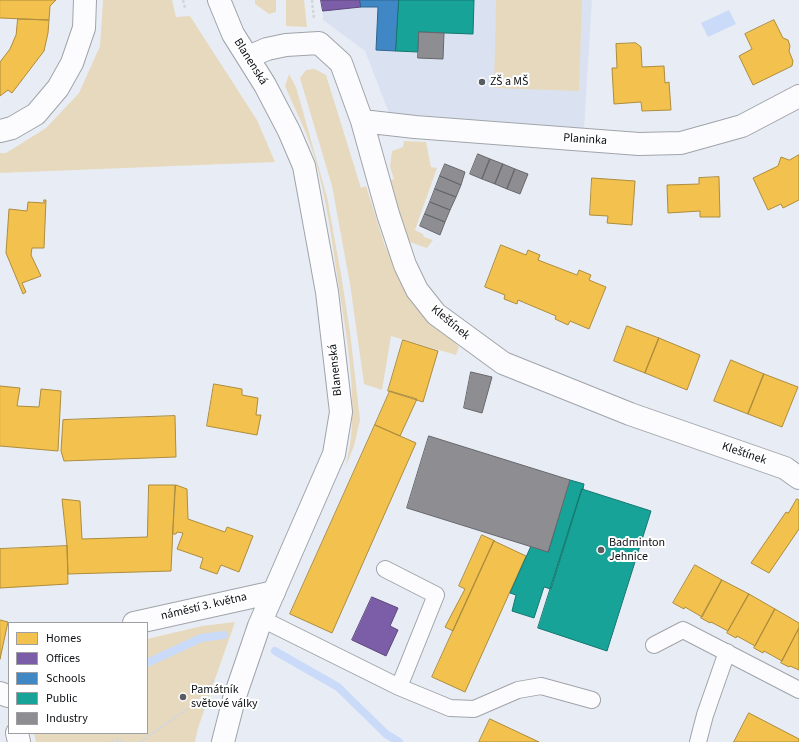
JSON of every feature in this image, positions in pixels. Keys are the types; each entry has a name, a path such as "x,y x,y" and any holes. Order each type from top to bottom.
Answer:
{"street":[{"path":"0,131 12,128 36,114 58,88 72,63 84,28 85,0"},
{"name":"Blanenská","path":"218,0 233,34 265,86 289,131 304,166 327,292 341,412 334,454 262,618 234,699 223,742"},
{"name":"Kleštínek","path":"248,57 268,48 286,45 319,43 341,63 362,121 388,214 405,265 417,290 436,314 503,363 630,414 794,469"},
{"name":"Planinka","path":"362,121 423,128 639,144 681,143 742,126 799,96"},
{"name":"náměstí 3. května","path":"139,622 274,592"}],"lane":[{"path":"385,569 436,595 399,687"},
{"path":"262,618 399,687 450,708 474,709 518,690 540,686 592,700"},
{"path":"654,645 683,630 799,690"},
{"path":"698,742 705,715 727,652"}],"path":[{"path":"183,0 185,8"},
{"path":"140,742 200,700 217,674"},
{"path":"111,742 118,740 125,742"}],"shaded area":[{"path":"103,0 172,0 176,17 190,16 257,120 275,162 0,173 0,153 6,153 46,128 79,93 100,46"},
{"path":"255,0 276,0 276,12 269,14 255,4"},
{"path":"286,0 304,0 307,27 286,26"},
{"name":"ZŠ a MŠ","path":"322,0 592,0 584,128 389,113 365,51 323,20"},
{"path":"496,0 582,0 579,91 494,88"},
{"path":"315,69 326,75 361,188 366,186 385,246 412,298 459,347 456,355 391,336 382,390 364,384 350,284 332,186 300,78 306,70"},
{"path":"289,74 296,87 327,197 350,332 360,420 354,446 345,468 351,438 352,402 350,365 345,329 330,225 323,192 310,144 285,86"},
{"path":"404,141 426,142 431,167 437,168 415,230 423,234 424,237 433,240 427,248 407,241 388,181 394,179 390,166 392,151 403,147"},
{"path":"235,622 198,728 195,742 36,742 34,734 148,734 148,639 202,626"}],"water":[{"path":"729,10 736,24 708,37 701,23"}],"building: Homes":[{"path":"0,0 56,0 50,6 49,20 0,18"},
{"path":"18,19 49,20 44,51 12,93 8,90 0,96 0,62 10,49 16,35"},
{"path":"774,20 783,38 788,40 790,46 789,51 793,61 792,66 753,85 739,56 752,49 745,34"},
{"path":"636,43 641,47 642,67 664,66 665,83 669,82 671,110 642,111 641,102 614,104 612,68 617,68 616,44"},
{"path":"799,155 799,200 783,208 781,204 768,210 753,178 778,166 781,157 789,160"},
{"path":"719,177 720,217 700,217 700,211 668,213 667,185 699,184 699,178"},
{"path":"592,178 635,181 632,225 607,223 608,216 590,215"},
{"path":"44,200 46,200 44,248 32,248 31,255 41,276 22,283 26,292 23,294 6,253 9,209 27,211 28,202 44,203"},
{"path":"501,245 526,255 528,250 540,255 538,260 577,275 579,270 591,275 589,280 606,287 589,329 570,321 568,325 555,319 556,316 518,300 517,304 504,299 505,295 485,287"},
{"path":"627,326 659,338 645,373 614,361"},
{"path":"659,338 700,355 687,390 645,373"},
{"path":"403,340 438,351 423,402 388,391"},
{"path":"731,360 764,374 748,414 714,401"},
{"path":"764,374 798,387 782,427 748,414"},
{"path":"214,384 242,389 242,395 258,398 256,415 261,415 257,435 207,426"},
{"path":"0,386 20,388 17,406 39,407 41,389 61,391 58,451 0,446"},
{"path":"390,391 417,399 400,436 375,425"},
{"path":"175,416 176,457 64,461 61,451 63,420"},
{"path":"375,425 416,443 332,633 290,614"},
{"path":"149,485 175,485 171,571 68,574 67,546 62,499 80,501 82,539 147,537"},
{"path":"176,485 187,489 188,519 225,532 227,527 253,536 239,572 221,565 217,574 200,568 203,558 177,549 183,533 177,532 176,534 173,534"},
{"path":"797,499 799,500 799,529 769,573 751,563 786,512 788,513"},
{"path":"482,535 495,541 453,631 445,627 465,589 459,586"},
{"path":"494,541 526,556 465,692 432,677"},
{"path":"67,546 68,584 0,588 0,549"},
{"path":"695,565 722,580 702,617 685,607 684,609 673,603"},
{"path":"722,580 749,594 728,631 701,618"},
{"path":"749,594 775,609 755,646 737,636 736,638 727,633"},
{"path":"775,609 799,623 799,628 782,661 764,651 763,653 754,648"},
{"path":"0,620 8,622 0,659"},
{"path":"799,628 799,670 781,663"},
{"path":"749,713 799,739 799,742 734,742"},
{"path":"490,719 539,742 479,742"}],"building: Offices":[{"path":"321,0 360,0 361,7 323,11"},
{"path":"372,597 398,608 390,626 398,630 386,656 352,640"}],"building: Schools":[{"path":"360,0 399,0 396,51 376,50 378,7 361,7"}],"building: Public":[{"path":"399,0 474,0 473,34 419,32 418,52 396,51"},
{"path":"570,480 584,484 551,589 544,587 534,618 512,611 516,595 510,593 531,546 548,552"},
{"name":"Badminton Jehnice","path":"582,489 651,511 607,651 538,628"}],"building: Industry":[{"path":"419,32 444,33 443,59 418,58"},
{"path":"478,154 490,159 482,179 470,174"},
{"path":"490,159 503,164 495,184 482,179"},
{"path":"445,164 465,172 461,185 440,176"},
{"path":"503,164 515,169 507,189 495,184"},
{"path":"515,169 528,174 520,194 507,189"},
{"path":"440,176 461,185 456,197 435,189"},
{"path":"435,189 456,197 450,210 430,202"},
{"path":"430,202 450,210 445,222 425,214"},
{"path":"425,214 445,222 440,235 420,226"},
{"path":"471,372 492,377 482,413 464,408"},
{"path":"429,436 570,480 548,552 407,508"}],"waterway":[{"path":"148,663 201,638 224,635"},
{"path":"275,651 338,687 386,734 399,742"}],"place":[{"name":"ZŠ a MŠ","path":"482,82"},
{"name":"Badminton Jehnice","path":"601,550"},
{"name":"Památník světové války","path":"183,697"}]}
